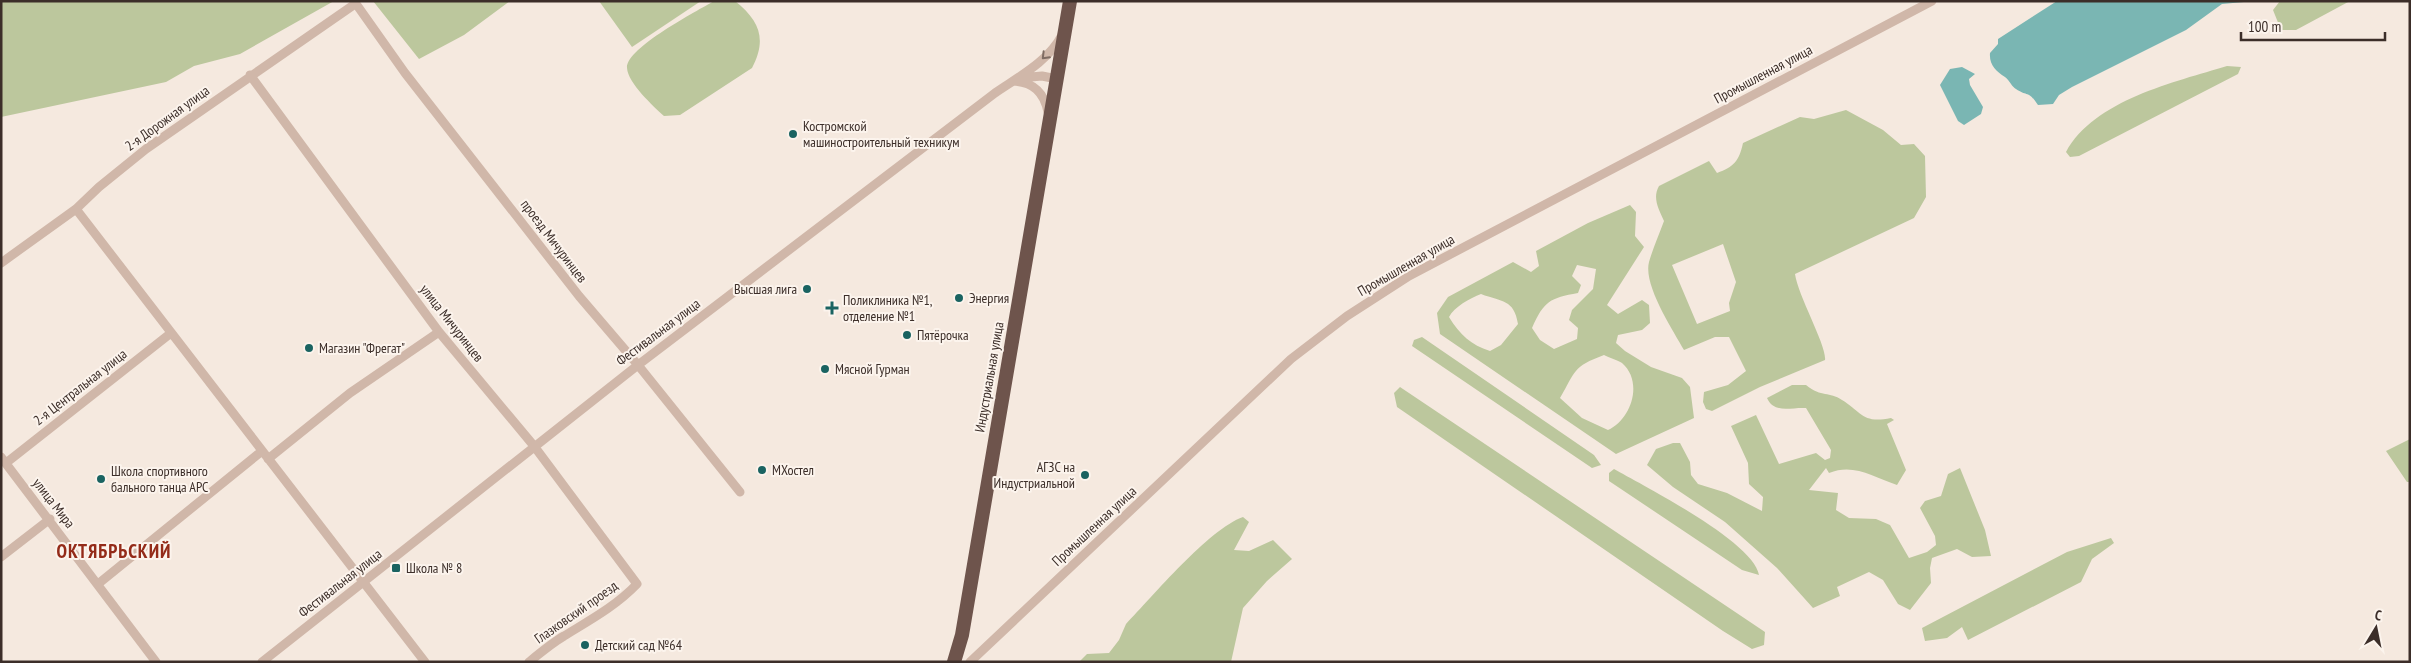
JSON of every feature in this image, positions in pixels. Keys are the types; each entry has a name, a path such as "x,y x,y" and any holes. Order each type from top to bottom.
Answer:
{"highway":[{"name":"Индустриальная улица","path":"954,662 962,635 1071,4"}],"street":[{"name":"Промышленная улица","path":"970,662 1291,359 1347,316 1409,276 1932,1"},
{"name":"2-я Дорожная улица","path":"1,263 76,209 99,187 146,149 354,2"},
{"name":"проезд Мичуринцев","path":"354,2 405,73 579,296 638,365 740,492"},
{"name":"Фестивальная улица","path":"262,662 638,365 1013,80 1031,69 1058,42 1067,24"},
{"name":"улица Мичуринцев","path":"250,75 440,332 534,446 637,584"},
{"path":"1013,80 1042,76 1057,79"},
{"path":"1013,80 1024,82 1042,94 1050,121"},
{"path":"76,209 362,583 425,662"},
{"path":"98,584 265,455 350,393 440,332"},
{"name":"2-я Центральная улица","path":"4,460 171,333"},
{"name":"улица Мира","path":"4,460 156,662"},
{"path":"1,557 50,519"},
{"name":"Глазковский проезд","path":"529,662 563,636 587,624 624,598 637,584"}],"green space":[{"path":"1,1 334,1 240,54 194,66 166,82 1,117"},
{"path":"373,1 510,1 464,35 419,59"},
{"path":"599,1 701,1 632,47"},
{"path":"714,1 735,1 744,8 759,31 760,39 757,58 752,68 680,115 664,116 642,94 628,74 627,68 630,60 638,50 664,31"},
{"path":"2280,1 2350,1 2296,30 2281,30 2273,10"},
{"path":"2227,66 2241,67 2238,74 2079,156 2070,157 2066,152 2079,134 2096,119 2116,106 2138,95"},
{"path":"1846,110 1883,130 1901,145 1914,144 1925,156 1926,197 1914,218 1795,274 1801,295 1822,344 1825,360 1760,387 1712,411 1706,409 1703,402 1704,392 1728,385 1746,371 1729,337 1715,337 1684,350 1660,307 1650,283 1648,272 1649,262 1664,221 1657,204 1657,190 1659,186 1709,161 1717,173 1723,171 1735,162 1740,154 1743,143 1800,117 1814,119","holes":["1723,244 1736,282 1729,303 1730,311 1697,324 1672,265"]},
{"path":"1630,205 1636,212 1635,236 1644,247 1607,305 1618,314 1642,300 1649,305 1650,323 1642,330 1618,335 1616,343 1625,351 1651,367 1682,378 1690,387 1694,418 1616,454 1440,334 1437,313 1448,297 1513,262 1531,272 1539,266 1536,251 1588,223","holes":["1577,265 1596,269 1593,289 1572,310 1569,320 1578,328 1577,339 1554,349 1540,340 1532,328 1540,312 1549,302 1578,293 1581,285 1572,276","1481,294 1501,300 1510,306 1518,324 1501,345 1490,351 1477,346 1457,329 1449,317 1458,306","1604,355 1622,363 1629,371 1632,380 1632,400 1628,409 1623,418 1608,430 1582,418 1560,398 1576,371 1586,363"]},
{"path":"1422,337 1594,455 1601,465 1592,468 1412,346 1414,340"},
{"path":"1792,385 1806,385 1817,392 1837,397 1868,418 1891,418 1894,420 1887,424 1906,470 1897,485 1855,470 1838,470 1829,473 1826,468 1809,490 1838,493 1836,510 1849,518 1876,519 1890,525 1909,558 1927,552 1936,545 1935,536 1920,508 1925,501 1941,496 1948,474 1960,468 1985,530 1991,556 1972,557 1957,549 1932,558 1930,568 1931,583 1910,610 1898,604 1883,580 1869,572 1837,587 1840,596 1813,608 1777,568 1725,522 1673,487 1647,465 1656,449 1673,443 1680,443 1690,462 1691,475 1698,484 1727,493 1762,511 1763,497 1749,484 1748,463 1731,426 1756,415 1779,464 1816,453 1825,460 1830,458 1831,450 1806,408 1778,408 1770,403 1767,398"},
{"path":"1400,387 1765,632 1764,645 1752,649 1723,631 1397,407 1394,393"},
{"path":"2410,439 2410,482 2407,482 2386,451"},
{"path":"1614,469 1672,501 1719,531 1753,562 1759,575 1742,570 1609,481 1609,473"},
{"path":"1243,517 1249,522 1234,550 1249,551 1273,540 1292,559 1267,581 1243,608 1231,662 1079,662 1087,654 1109,653 1119,640 1126,624 1182,564 1214,535"},
{"path":"2111,538 2114,543 2092,559 2081,582 1968,640 1962,627 1947,638 1925,641 1922,628 2067,552"}],"water":[{"path":"2057,1 2244,2 2222,4 2186,30 2072,87 2059,95 2053,104 2038,105 2030,95 2015,88 1996,70 1992,64 1990,53 1998,44 1998,39"},
{"path":"1962,67 1975,74 1969,79 1970,85 1983,107 1981,114 1964,125 1958,121 1940,85 1950,69"}],"place":[{"name":"Костромской машиностроительный техникум","path":"793,134"},
{"name":"Высшая лига","path":"807,289"},
{"name":"Энергия","path":"959,298"},
{"name":"Поликлиника №1, отделение №1","path":"832,308"},
{"name":"Пятёрочка","path":"907,335"},
{"name":"Магазин \"Фрегат\"","path":"309,348"},
{"name":"Мясной Гурман","path":"825,369"},
{"name":"МХостел","path":"762,470"},
{"name":"АГЗС на Индустриальной","path":"1085,475"},
{"name":"Школа спортивного бального танца АРС","path":"101,479"},
{"name":"Школа № 8","path":"396,568"},
{"name":"Детский сад №64","path":"585,645"}],"district":[{"name":"ОКТЯБРЬСКИЙ","path":"114,551"}]}
